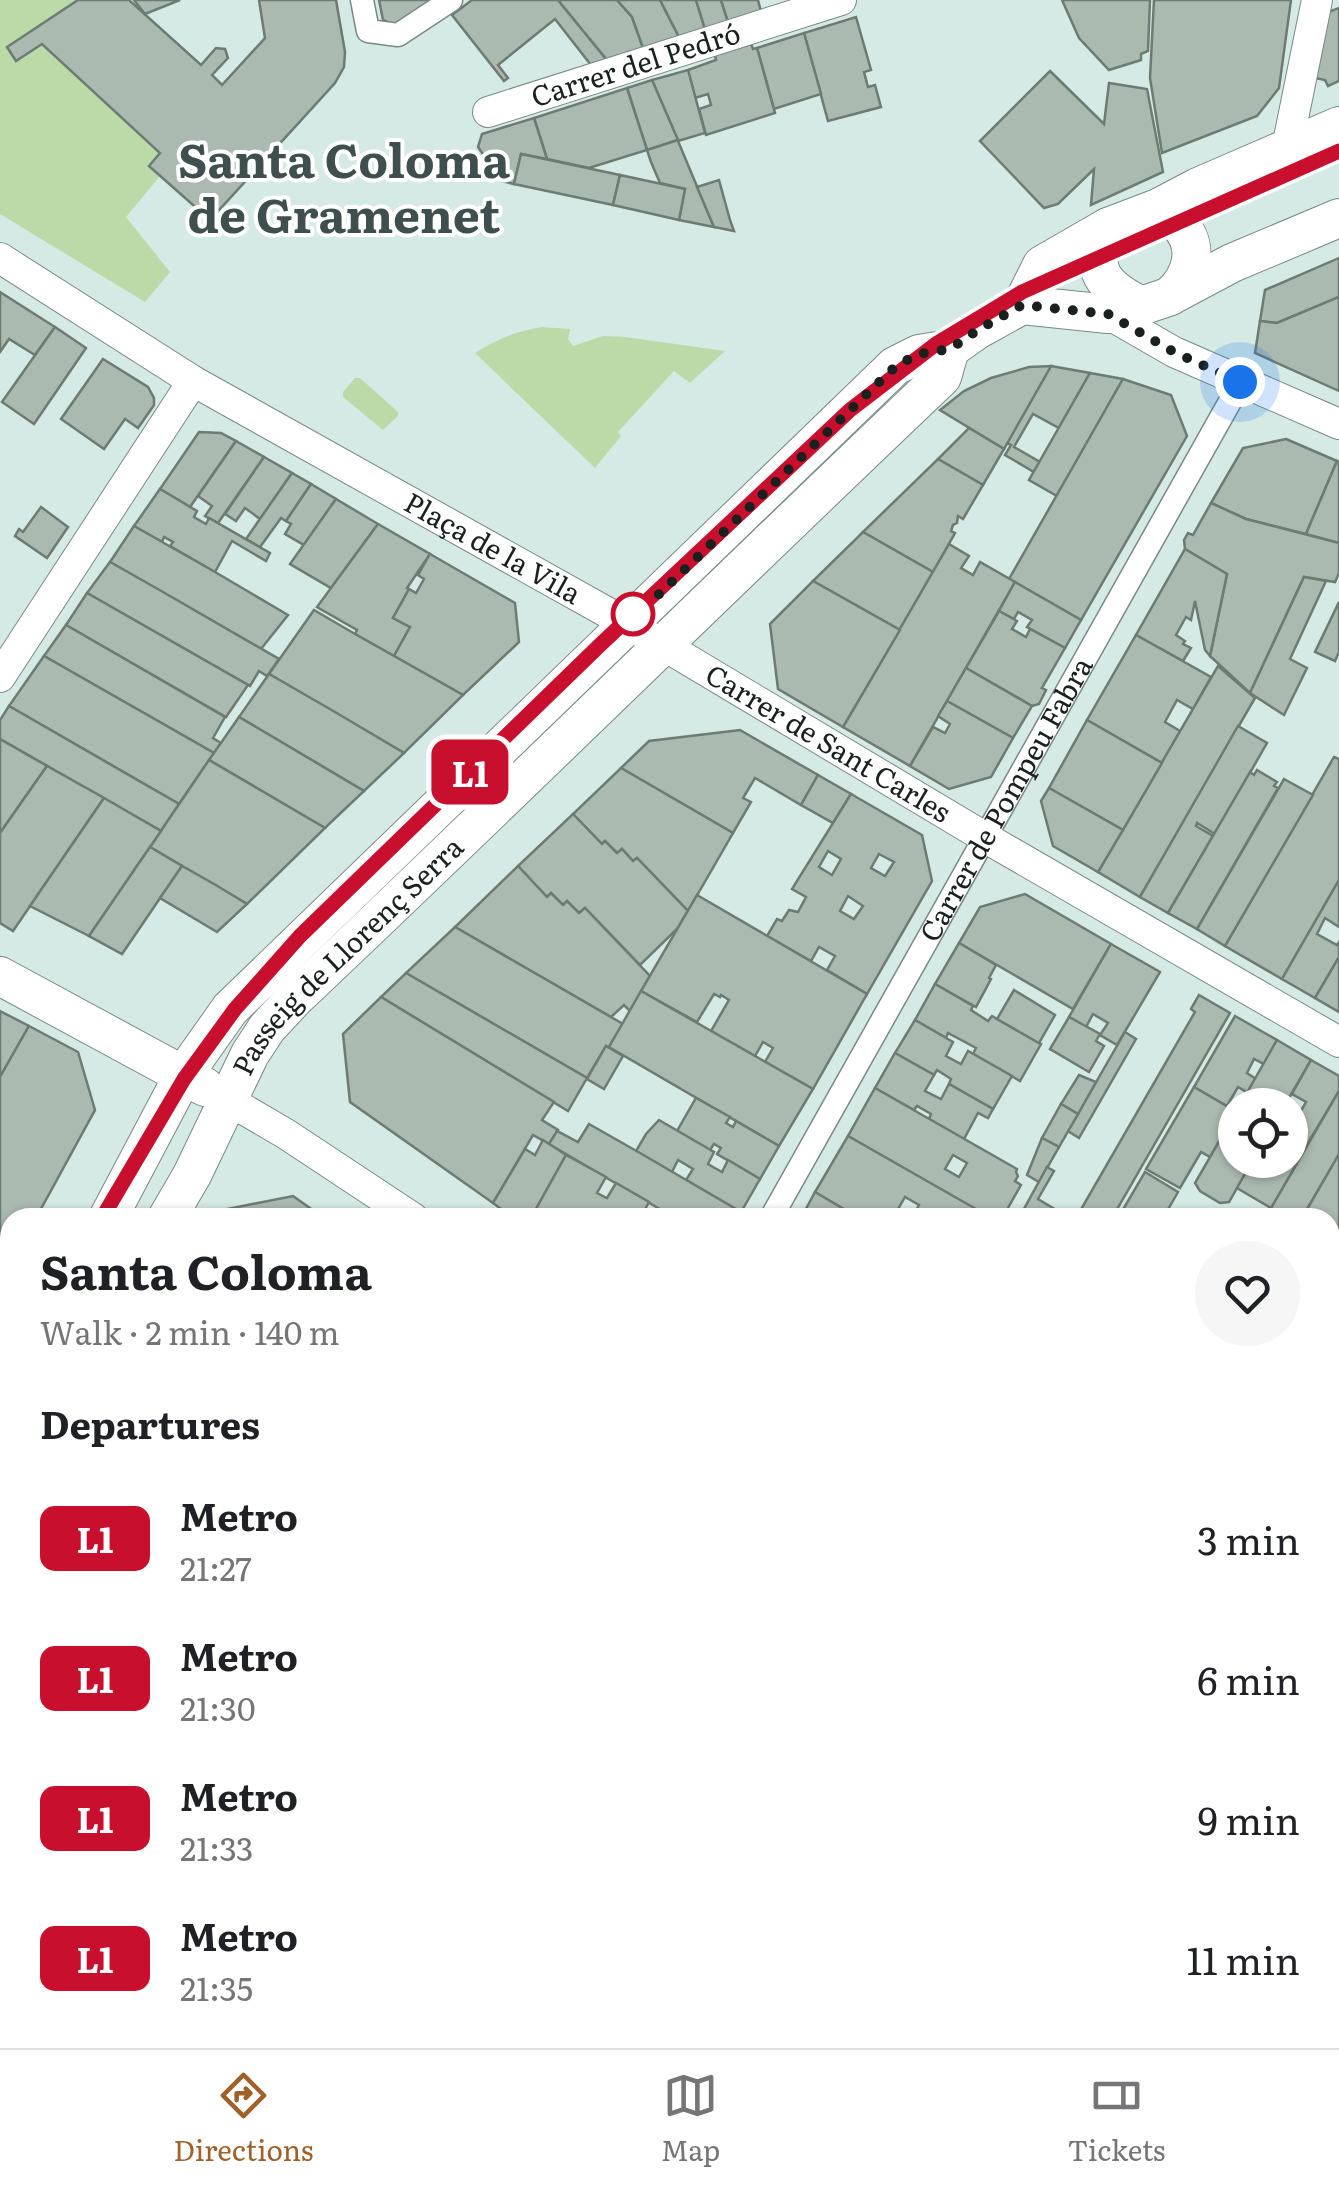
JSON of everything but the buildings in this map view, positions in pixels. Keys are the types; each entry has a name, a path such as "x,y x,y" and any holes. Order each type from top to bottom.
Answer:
{"street":[{"path":"362,0 368,32 398,35 450,0"},
{"name":"Carrer del Pedró","path":"488,112 842,0"},
{"path":"1287,148 1317,0"},
{"path":"1022,305 1042,265 1108,228 1339,126"},
{"path":"1139,306 1180,287 1191,268 1188,238 1179,224 1158,208"},
{"path":"628,624 896,366 919,354 950,349 1022,305 1139,306 1339,218"},
{"path":"1108,228 1098,256 1102,274 1114,292 1139,306 1174,352 1339,424"},
{"path":"0,258 193,380 0,676"},
{"path":"1139,306 1174,352"},
{"path":"661,645 942,377 950,349"},
{"name":"Plaça de la Vila","path":"193,380 628,624"},
{"name":"Carrer de Pompeu Fabra","path":"777,1208 1240,382"},
{"name":"Carrer de Sant Carles","path":"628,624 986,838 1339,1042"},
{"name":"Passeig de Llorenç Serra","path":"170,1208 230,1009 628,624"},
{"name":"Passeig de Llorenç Serra","path":"116,1208 207,1088 250,1054 294,999 515,790 661,645"},
{"path":"0,976 207,1088 397,1208"}],"green space":[{"path":"0,0 77,0 7,48 16,61 42,44 160,153 149,165 160,176 126,217 170,272 145,302 0,214"},
{"path":"542,327 570,329 568,339 573,346 603,336 725,351 690,383 674,371 618,432 621,436 595,468 475,353 507,336"},
{"path":"355,378 360,378 398,412 383,430 343,397"}],"metro line":[{"name":"L1","path":"108,1208 184,1079 235,1009 300,936 850,410 936,344 1022,292 1339,151"}],"district":[{"name":"Santa Coloma de Gramenet","path":"344,188"}],"route":[{"path":"633,614 628,624 896,366 919,354 950,349 1022,305 1108,314 1174,352 1240,382"}]}
